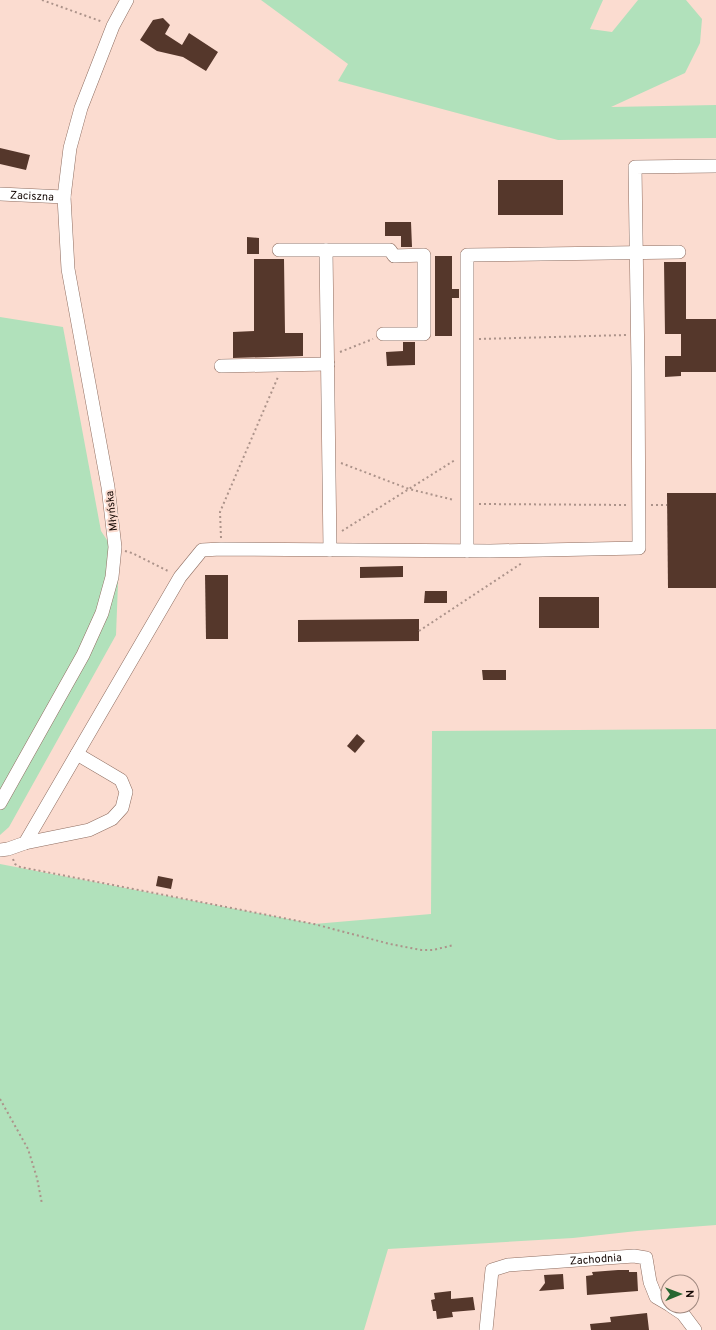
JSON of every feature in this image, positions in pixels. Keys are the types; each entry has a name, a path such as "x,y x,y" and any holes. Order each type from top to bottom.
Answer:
{"street":[{"name":"Młyńska","path":"0,803 83,655 99,620 112,577 115,547 108,488 68,269 64,197 70,148 81,108 113,26 127,0"},
{"path":"26,843 180,577 202,550 330,544 468,551 639,548 636,167 716,166"},
{"name":"Zaciszna","path":"0,194 64,197"},
{"path":"279,250 390,250 394,256 424,255 424,334 383,334"},
{"path":"326,250 330,544"},
{"path":"468,551 467,255 680,252"},
{"path":"221,366 328,361"},
{"path":"0,850 89,830 112,818 122,808 126,792 121,780 77,754"},
{"name":"Zachodnia","path":"486,1330 492,1270 508,1265 634,1256 646,1258 650,1282 656,1297 660,1299"},
{"path":"683,1314 695,1330"}],"path":[{"path":"42,0 113,26"},
{"path":"328,361 383,334"},
{"path":"467,339 638,335"},
{"path":"221,549 220,512 284,364"},
{"path":"330,544 408,489 468,452"},
{"path":"329,458 408,489 467,503 666,505"},
{"path":"115,547 132,553 180,577"},
{"path":"419,631 522,563"},
{"path":"20,868 314,924 390,944 421,950 433,950 454,945"},
{"path":"0,1099 28,1149 37,1178 42,1204"}],"green space":[{"path":"261,0 603,0 590,29 612,32 638,0 686,0 702,19 700,43 685,73 611,107 716,105 716,138 558,140 338,81 348,64"},
{"path":"0,317 63,327 101,531 119,558 116,635 9,827 0,835"},
{"path":"716,729 716,1225 573,1238 388,1249 364,1330 0,1330 0,864 314,924 431,914 432,731"}],"building":[{"path":"163,18 170,25 165,34 182,45 189,33 218,52 206,71 183,57 157,51 140,40 153,20"},
{"path":"0,148 30,155 26,170 0,164"},
{"path":"498,180 563,180 563,215 498,215"},
{"path":"385,222 411,222 412,247 401,247 401,236 385,236"},
{"path":"247,237 259,238 259,254 247,254"},
{"path":"435,256 452,256 452,289 459,289 459,298 452,298 452,336 435,336"},
{"path":"254,259 284,259 285,333 303,333 303,356 233,358 233,332 254,331"},
{"path":"664,262 686,262 686,319 716,319 716,372 681,372 681,376 665,377 665,356 681,356 681,334 665,334"},
{"path":"403,342 415,342 415,365 387,366 386,352 403,351"},
{"path":"667,493 716,493 716,588 668,588"},
{"path":"403,566 403,577 360,578 360,567"},
{"path":"205,575 228,575 228,639 206,639"},
{"path":"425,591 447,591 447,603 424,603"},
{"path":"539,597 599,597 599,628 539,628"},
{"path":"419,619 419,641 298,642 298,620"},
{"path":"482,670 506,670 506,680 483,680"},
{"path":"357,734 365,741 355,753 347,746"},
{"path":"158,876 173,879 171,889 156,886"},
{"path":"618,1270 637,1272 638,1291 587,1295 586,1276 593,1275 592,1272"},
{"path":"563,1274 564,1289 539,1291 545,1283 544,1275"},
{"path":"451,1291 451,1299 473,1297 475,1310 452,1312 453,1317 437,1319 436,1311 433,1311 431,1300 435,1299 434,1293"},
{"path":"647,1313 649,1330 591,1330 590,1324 611,1322 610,1317"}]}
